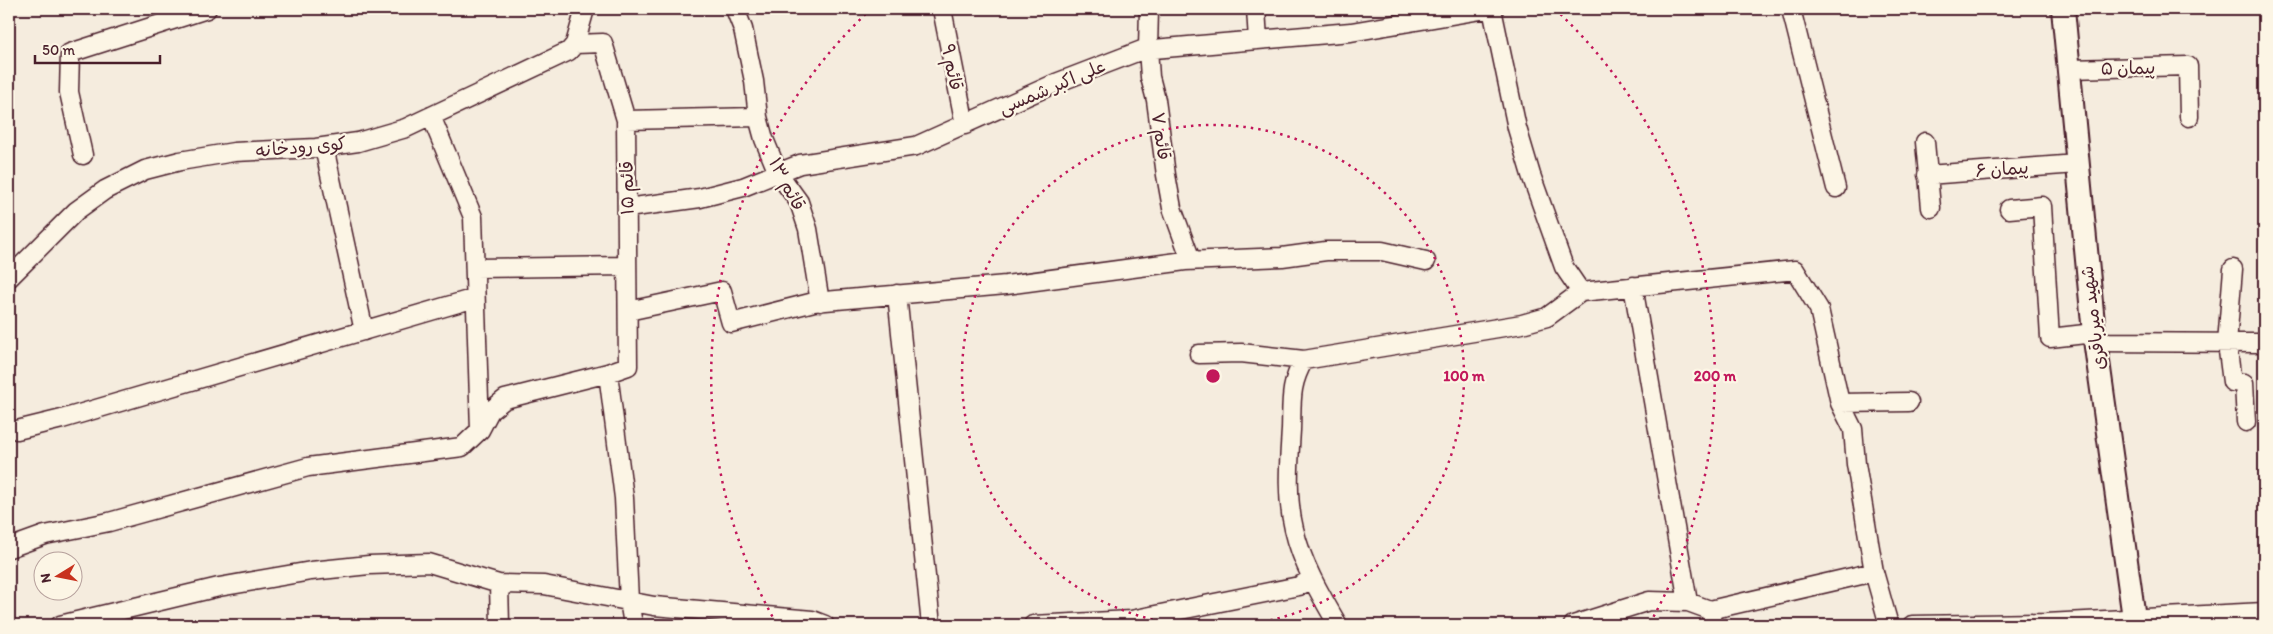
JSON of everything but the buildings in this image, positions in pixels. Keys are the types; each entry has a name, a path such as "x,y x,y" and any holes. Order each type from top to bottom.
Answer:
{"main road":[{"name":"شهید میرباقری","path":"2063,9 2095,337 2134,621"}],"street":[{"path":"83,155 69,92 70,53 162,16 207,9"},
{"path":"575,44 585,9"},
{"name":"قائم ۱۳","path":"735,9 743,29 754,81 758,117 764,139 778,173 799,202 808,229 820,302"},
{"name":"قائم ۹","path":"942,9 965,125"},
{"name":"قائم ۷","path":"1149,9 1148,49 1150,77 1156,100 1172,208 1191,260"},
{"path":"1256,9 1258,40"},
{"name":"علی اکبر شمسی","path":"627,208 700,198 743,187 800,164 916,146 1056,83 1142,50 1351,32 1488,9"},
{"path":"1492,9 1520,137 1564,267 1581,292"},
{"path":"1791,9 1836,188"},
{"name":"قائم ۱۵","path":"575,44 603,43 626,120 628,366 608,373"},
{"name":"کوی رودخانه","path":"9,278 76,211 105,190 145,170 180,161 234,152 324,147 358,142 431,116 569,52 575,44"},
{"name":"پیمان ۵","path":"2069,69 2188,66 2190,116"},
{"path":"431,116 473,217 480,430"},
{"path":"626,120 758,117"},
{"path":"1925,142 1930,208"},
{"path":"324,147 364,331"},
{"name":"پیمان ۶","path":"1927,175 2077,164"},
{"path":"2009,209 2042,206 2050,338 2095,337 2264,343"},
{"path":"628,311 722,291 731,323 798,305 1006,285 1191,260 1282,257 1326,251 1382,250 1426,260"},
{"path":"475,268 628,266"},
{"path":"2233,269 2226,343 2232,382 2244,383 2246,422"},
{"path":"1199,354 1241,353 1304,360 1522,324 1547,317 1581,292 1795,270 1819,309 1840,403 1853,429 1856,464 1874,572 1889,625"},
{"path":"1634,286 1688,602"},
{"path":"897,294 931,625"},
{"path":"17,430 475,298"},
{"path":"1304,360 1296,373 1291,398 1289,491 1293,527 1312,579 1338,625"},
{"path":"9,548 45,536 109,522 308,467 462,447 480,430 490,411 505,399 608,373 624,498 629,600 633,625"},
{"path":"1840,403 1909,402"},
{"path":"60,625 219,587 311,571 369,565 429,563 499,584 544,585 654,606 812,620 825,625"},
{"path":"1573,625 1650,601 1688,602 1712,618 1874,572"},
{"path":"1033,625 1131,620 1299,586 1312,579"},
{"path":"499,584 500,625"},
{"path":"1912,625 2134,621 2264,612"}]}
